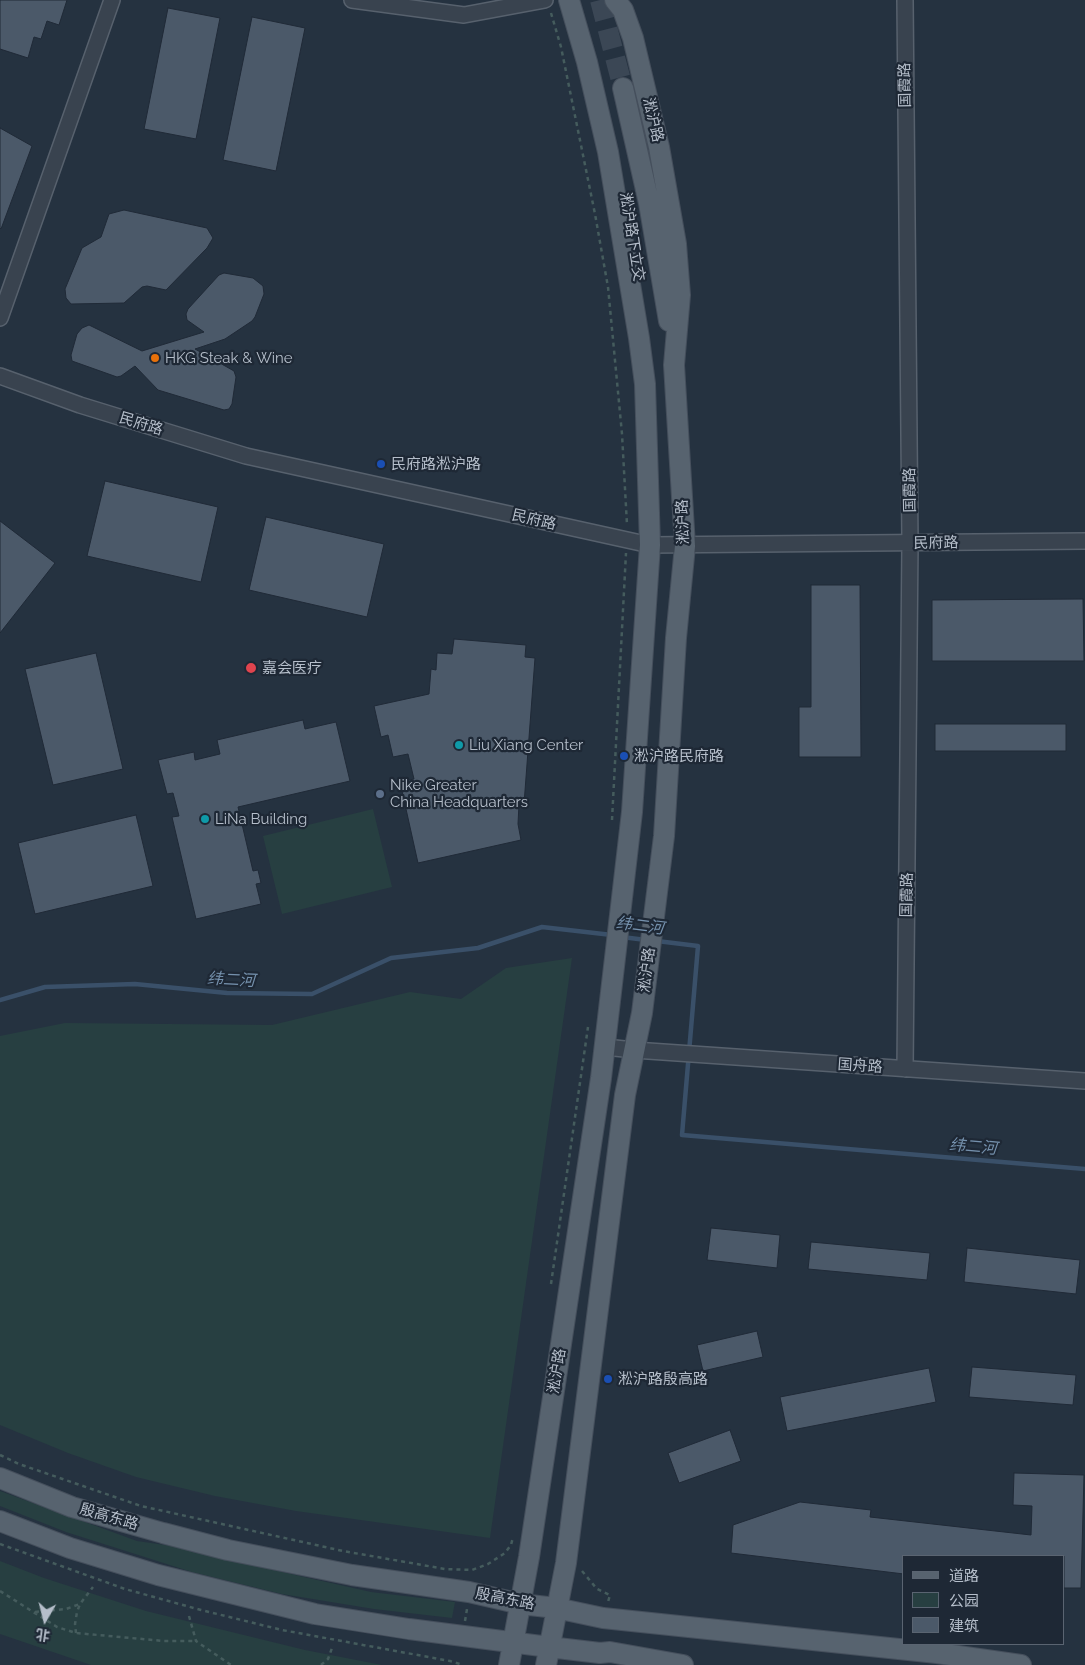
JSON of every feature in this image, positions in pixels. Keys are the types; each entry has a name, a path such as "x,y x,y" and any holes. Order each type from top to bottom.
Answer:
{"main road":[{"name":"淞沪路","path":"509,1665 521,1604 605,1047 632,812 650,545 645,384 640,338 608,152 570,0"},
{"name":"淞沪路","path":"548,1656 566,1563 625,1095 642,1014 664,836 676,638 685,546 674,365 680,295 676,244 659,147 634,38 623,10 615,0"},
{"name":"淞沪路下立交","path":"624,88 638,148 667,301 674,365"},
{"name":"淞沪路下立交","path":"602,93 620,168 633,238 643,313 645,384"},
{"name":"殷高东路","path":"0,1478 72,1507 155,1531 228,1550 352,1575 469,1592 521,1604 556,1608 603,1618 927,1652 1022,1665"},
{"path":"0,1521 70,1548 158,1575 315,1614 513,1642 548,1656 610,1652 683,1665"}],"street":[{"path":"0,318 112,0"},
{"path":"352,0 464,16 547,4"},
{"name":"国霞路","path":"905,0 910,543 906,1070"},
{"name":"民府路","path":"0,376 80,405 246,456 650,545 1085,541"},
{"path":"605,1047 635,1050"},
{"name":"国舟路","path":"635,1050 1085,1081"}],"path":[{"path":"547,4 561,47 596,214 608,287 626,496 625,591"},
{"path":"550,1290 589,1024"},
{"path":"0,1455 36,1470 141,1506 343,1551 445,1569 472,1570 488,1564 505,1553 511,1546 516,1529"},
{"path":"0,1544 125,1589 201,1610 282,1630 450,1660 463,1665"},
{"path":"582,1564 582,1571 597,1589 610,1595 603,1618"},
{"path":"463,1636 472,1570"},
{"path":"76,1633 75,1624 80,1604 93,1587"},
{"path":"0,1591 57,1626 76,1633 164,1641 196,1641 231,1665"},
{"path":"35,1612 66,1609 80,1604"},
{"path":"189,1616 196,1641"},
{"path":"321,1665 328,1659 332,1648"}],"green space":[{"path":"373,809 392,887 282,914 263,836"},
{"path":"572,958 490,1538 296,1511 215,1496 136,1477 68,1453 0,1425 0,1036 65,1023 272,1025 410,992 461,999 506,968"},
{"path":"0,1491 137,1541 172,1546 371,1592 455,1602 452,1618 374,1609 282,1594 192,1572 66,1532 0,1506"},
{"path":"0,1561 44,1578 146,1611 305,1650 382,1665 91,1665 0,1634"}],"building":[{"path":"0,0 67,0 59,25 47,21 41,39 34,37 28,58 0,49"},
{"path":"168,8 220,18 196,139 144,129"},
{"path":"252,17 305,28 276,171 223,160"},
{"path":"0,128 32,146 1,229 0,228"},
{"path":"124,210 207,228 213,238 207,248 166,290 147,286 142,287 124,303 71,304 66,298 65,289 82,248 101,237 109,214"},
{"path":"224,273 253,278 263,286 264,294 252,321 225,339 195,349 234,371 236,377 232,404 229,409 224,410 158,390 135,366 117,377 72,361 71,355 77,334 82,328 89,325 142,351 204,332 187,320 186,314 188,309 219,275"},
{"path":"105,481 218,507 201,582 87,556"},
{"path":"266,517 384,544 367,617 249,590"},
{"path":"0,521 55,563 0,633"},
{"path":"811,585 860,585 861,757 799,757 799,707 811,707"},
{"path":"1083,599 1084,661 932,661 932,600"},
{"name":"Liu Xiang Center","path":"454,639 526,645 525,657 535,658 524,804 519,804 518,824 521,840 418,863 400,782 414,779 408,754 393,757 388,735 381,737 374,706 429,694 431,669 436,670 437,653 452,654"},
{"path":"96,653 123,769 53,785 25,669"},
{"name":"LiNa Building","path":"303,720 305,729 336,722 350,781 238,807 253,871 258,870 261,883 256,884 261,904 196,919 172,817 179,816 173,793 167,794 158,760 194,752 195,760 220,754 217,740"},
{"path":"935,724 1066,724 1066,751 935,751"},
{"path":"136,815 153,886 35,914 18,843"},
{"path":"711,1228 780,1235 777,1268 707,1260"},
{"path":"811,1242 930,1253 927,1280 808,1269"},
{"path":"967,1248 1080,1260 1076,1294 964,1282"},
{"path":"757,1331 763,1357 703,1371 697,1345"},
{"path":"972,1367 1076,1375 1073,1405 969,1397"},
{"path":"929,1368 936,1402 787,1431 780,1397"},
{"path":"730,1430 741,1461 679,1483 668,1453"},
{"path":"1014,1473 1084,1475 1081,1588 1065,1588 1065,1555 902,1555 902,1574 731,1553 733,1525 800,1502 871,1510 870,1517 1031,1535 1032,1506 1013,1505"}],"waterway":[{"name":"纬二河","path":"0,1000 45,987 135,984 227,993 312,994 391,958 478,948 542,927 612,935"},
{"name":"纬二河","path":"622,937 646,940"},
{"name":"纬二河","path":"657,941 698,946 682,1135 1085,1169"}],"tunnel":[{"path":"600,0 623,88"}],"place":[{"name":"HKG Steak & Wine","path":"155,358"},
{"name":"民府路淞沪路","path":"381,464"},
{"name":"嘉会医疗","path":"251,668"},
{"name":"Liu Xiang Center","path":"459,745"},
{"name":"淞沪路民府路","path":"624,756"},
{"name":"Nike Greater China Headquarters","path":"380,794"},
{"name":"LiNa Building","path":"205,819"},
{"name":"淞沪路殷高路","path":"608,1379"}]}
